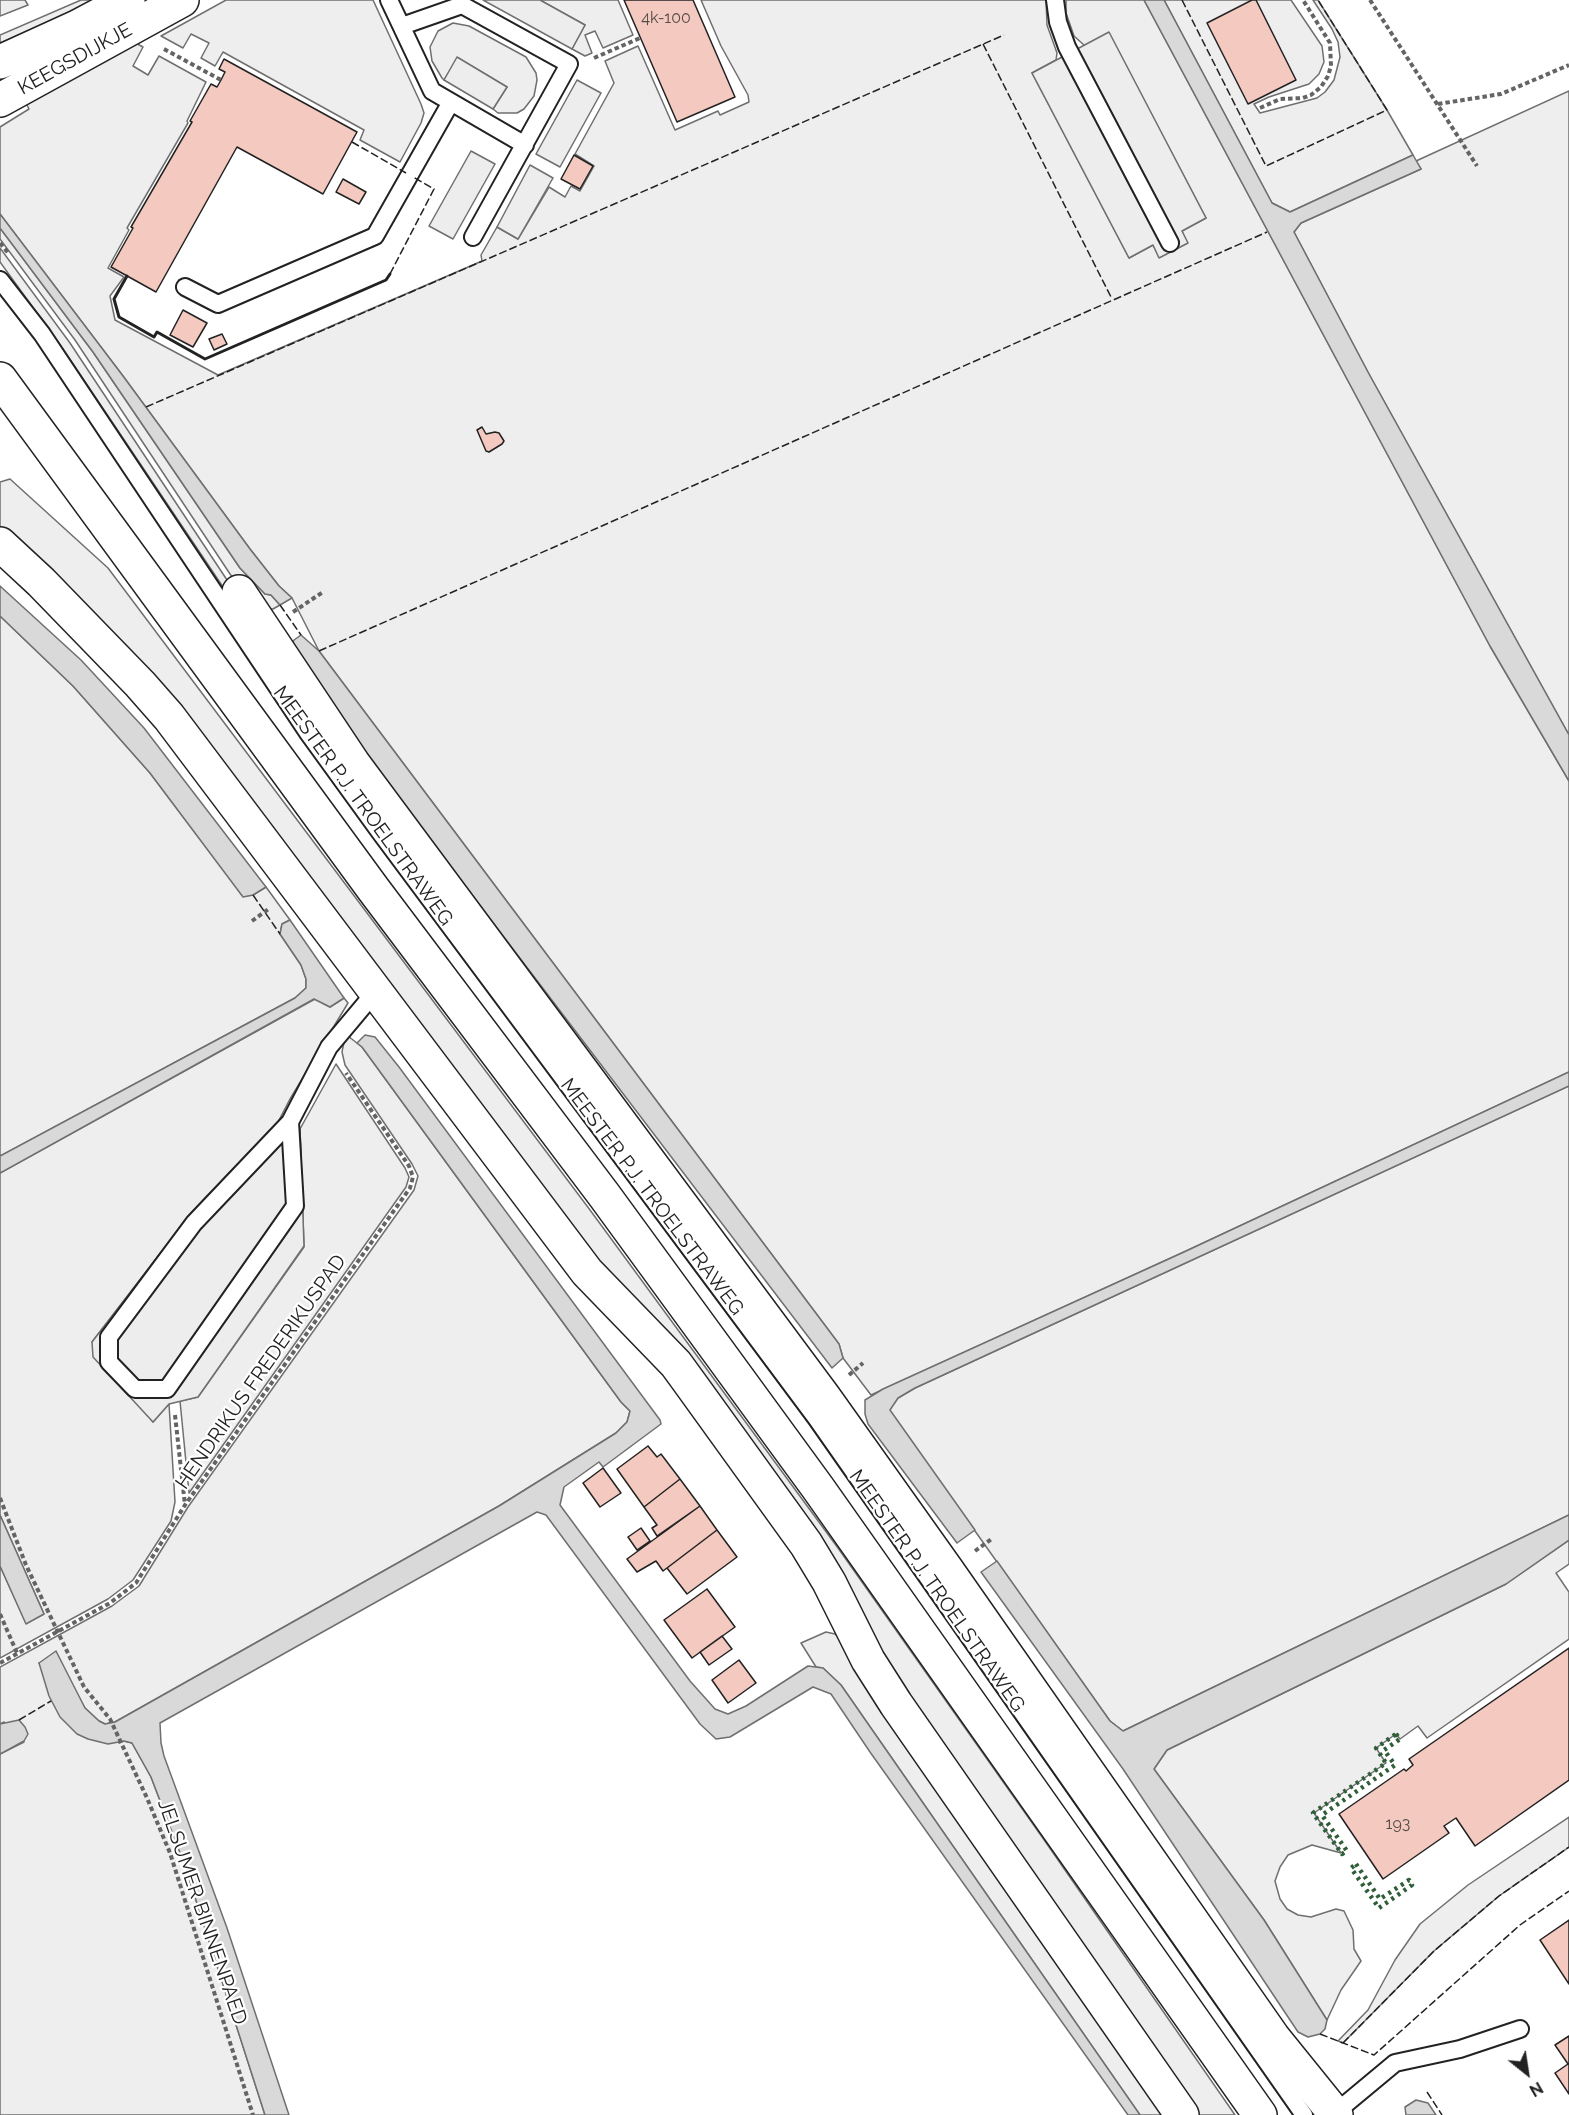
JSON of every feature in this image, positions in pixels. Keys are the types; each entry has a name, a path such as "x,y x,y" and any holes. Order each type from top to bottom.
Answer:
{"street":[{"name":"KEEGSDIJKJE","path":"0,62 77,27 128,0"},
{"name":"KEEGSDIJKJE","path":"0,100 182,0"},
{"name":"MEESTER P.J. TROELSTRAWEG","path":"0,379 374,890 604,1196 818,1488 1260,2115"},
{"path":"0,544 66,608 169,717 587,1272 676,1364 806,1544 829,1582 868,1659 896,1704 1182,2115"},
{"name":"MEESTER P.J. TROELSTRAWEG","path":"238,592 353,763 831,1407 1325,2114"}],"lane":[{"path":"389,0 432,91 525,144"},
{"path":"1055,0 1058,22 1067,47 1170,243"},
{"path":"402,26 462,5 569,64 473,237"},
{"path":"185,286 218,304 375,236 451,102"},
{"name":"MEESTER P.J. TROELSTRAWEG","path":"0,280 42,334 314,742 816,1418 1325,2114"},
{"path":"290,1122 295,1206 167,1389 135,1389 109,1362 109,1337 194,1223 290,1122 329,1047 376,991"},
{"path":"1325,2114 1395,2063 1460,2049 1520,2029"}],"path":[{"path":"1260,108 1280,99 1302,98 1311,95 1321,87 1328,76 1331,66 1330,43 1303,0"},
{"path":"1370,0 1477,166"},
{"path":"569,64 585,62 640,38"},
{"path":"155,43 221,80"},
{"path":"1438,104 1501,94 1569,65"},
{"name":"HENDRIKUS FREDERIKUSPAD","path":"0,1663 110,1603 136,1583 185,1505 410,1188 413,1177 409,1166 329,1047"},
{"path":"167,1389 174,1404 185,1505"},
{"name":"JELSUMER BINNENPAED","path":"0,1498 26,1565 57,1632 84,1687 110,1719 170,1853 253,2115"},
{"path":"0,1614 17,1653"}],"shaded area":[{"path":"0,0 25,0 28,5 0,16"},
{"path":"81,0 98,0 0,43 0,35"},
{"path":"226,0 373,0 424,113 400,162 360,140 364,130 223,52 215,66 201,58 209,43 191,34 183,48 161,36"},
{"path":"483,0 540,0 585,25 572,49"},
{"path":"540,0 618,0 633,35 603,48 595,31 585,35 592,53 585,56 572,49 585,25"},
{"path":"701,0 1046,0 1047,25 1057,53 1056,60 1032,73 1129,258 1153,245 1159,257 1187,243 1182,231 1206,218 1109,33 1085,46 1074,36 1066,13 1066,0 1144,0 1490,646 1569,781 1569,1072 871,1395 843,1358 839,1344 319,651 292,598 279,586 250,549 0,214 0,127 29,109 24,99 130,40 143,47 133,66 148,75 159,56 206,82 188,123 127,228 129,230 108,268 124,277 110,296 115,320 218,375 482,261 481,255 497,227 518,239 549,187 565,197 571,186 580,191 594,166 575,154 614,83 605,61 638,46 675,130 718,111 720,115 749,102 748,95 721,46"},
{"path":"1144,0 1164,0 1272,203 1290,212 1413,155 1421,169 1301,223 1294,232 1369,374 1569,735 1569,781 1490,646"},
{"path":"1164,0 1291,0 1322,46 1324,62 1319,74 1309,84 1254,104 1260,113 1317,98 1334,80 1340,57 1338,42 1313,0 1318,0 1413,155 1290,212 1272,203"},
{"path":"453,23 469,26 526,57 536,73 537,80 534,96 524,109 517,113 498,113 493,109 507,87 458,58 444,80 442,78 432,61 430,47 438,31"},
{"path":"1109,32 1206,218 1182,231 1188,243 1159,258 1153,245 1129,258 1032,73"},
{"path":"457,57 507,87 493,109 444,80"},
{"path":"577,80 601,93 560,167 536,154"},
{"path":"1569,91 1569,735 1369,374 1294,232 1301,223 1421,169 1416,161"},
{"path":"471,151 495,164 453,239 429,226"},
{"path":"530,165 553,178 518,239 497,227"},
{"path":"0,214 250,549 279,586 292,598 280,605 271,595 265,594 240,568 93,352 0,228"},
{"path":"0,228 93,352 240,568 265,594 271,595 280,605 273,609 265,609 238,586 75,340 0,239"},
{"path":"0,248 70,343 233,589 223,587 63,349 0,262"},
{"path":"10,479 108,568 590,1210 838,1548 1235,2115 1198,2115 620,1288 55,577 0,526 0,482"},
{"path":"0,586 81,660 144,728 266,887 253,895 243,897 150,773 73,686 0,616"},
{"path":"0,616 73,686 150,773 243,896 253,895 266,887 290,920 282,924 280,934 301,965 306,979 306,988 295,998 0,1156"},
{"path":"301,635 319,651 839,1344 843,1358 832,1368 296,660 291,647 294,640"},
{"path":"290,920 344,998 330,1007 314,999 0,1173 0,1156 295,998 306,988 306,979 301,965 280,934 282,924"},
{"path":"344,998 348,1003 278,1122 193,1211 92,1342 153,1422 169,1404 175,1502 171,1521 133,1580 108,1599 0,1658 0,1566 26,1623 44,1614 0,1515 0,1173 315,999 330,1007"},
{"path":"365,1035 375,1037 399,1067 660,1420 661,1424 603,1467 599,1462 564,1487 560,1505 690,1681 715,1709 728,1714 746,1706 808,1666 823,1668 841,1685 1140,2115 1128,2115 831,1694 813,1687 730,1737 716,1739 700,1724 546,1515 537,1512 160,1723 164,1756 227,1928 289,2115 265,2115 185,1866 151,1777 132,1743 124,1741 108,1744 88,1739 77,1734 60,1717 49,1696 39,1663 56,1651 85,1708 105,1724 115,1722 499,1506 616,1433 627,1422 630,1411 621,1402 357,1043"},
{"path":"348,1036 362,1047 621,1402 630,1411 627,1422 616,1433 499,1506 115,1722 105,1724 99,1721 85,1708 77,1694 39,1663 119,1743 124,1741 132,1743 151,1777 185,1866 265,2115 0,2115 0,1754 24,1742 4,1722 0,1724 0,1667 112,1606 139,1586 188,1507 414,1190 418,1176 412,1164 345,1065 342,1052"},
{"path":"336,1064 405,1168 409,1177 406,1187 189,1493 180,1401 198,1397 304,1247 300,1129"},
{"path":"1569,1072 1569,1086 915,1388 898,1398 890,1410 975,1530 957,1543 868,1424 865,1400 883,1389 1184,1252"},
{"path":"1569,1086 1569,1515 1123,1731 1110,1721 889,1410 898,1398 915,1388"},
{"path":"278,1122 300,1129 304,1246 198,1397 169,1404 153,1422 93,1357 92,1342 193,1211"},
{"path":"0,1515 44,1614 26,1624 0,1566"},
{"path":"1569,1515 1569,1540 1506,1584 1167,1750 1154,1769 1264,1920 1327,2020 1325,2029 1320,2034 1308,2037 1298,2032 1123,1769 981,1572 997,1561 1110,1721 1123,1731"},
{"path":"1569,1540 1569,1564 1556,1573 1569,1592 1569,1639 1427,1738 1418,1726 1400,1739 1396,1734 1376,1748 1386,1763 1314,1813 1341,1853 1312,1845 1288,1855 1280,1867 1275,1881 1280,1899 1287,1909 1298,1915 1311,1917 1336,1909 1344,1911 1353,1930 1354,1949 1361,1961 1341,1990 1327,2020 1264,1920 1154,1769 1167,1750 1506,1584"},
{"path":"826,1632 835,1634 844,1642 1168,2115 1140,2115 841,1685 823,1668 816,1667 801,1643"},
{"path":"19,1720 28,1734 24,1741 0,1754 0,1724"},
{"path":"1569,1817 1569,1847 1499,1896 1434,1951 1343,2043 1338,2041 1368,2010 1395,1960 1420,1924 1468,1885"},
{"path":"1416,2100 1428,2103 1436,2115 1406,2115 1405,2107"}],"building":[{"path":"624,0 693,0 735,97 677,122"},
{"path":"1256,0 1296,80 1248,104 1207,23"},
{"path":"224,59 357,132 323,194 237,147 156,292 111,267 211,84 217,87 221,80 225,72 219,69"},
{"path":"574,155 593,166 580,189 561,179"},
{"path":"343,179 366,192 359,204 336,192"},
{"path":"183,310 207,323 193,347 170,335"},
{"path":"222,334 227,344 214,350 209,339"},
{"path":"482,427 486,434 499,433 504,441 502,444 489,452 486,451 477,430"},
{"path":"648,1446 657,1457 661,1454 680,1479 644,1507 617,1469"},
{"path":"603,1468 621,1493 600,1507 583,1483"},
{"path":"680,1479 700,1506 657,1536 652,1528 657,1525 644,1507"},
{"path":"700,1506 717,1530 663,1571 656,1561 637,1572 627,1559"},
{"path":"641,1528 650,1541 637,1550 628,1537"},
{"path":"717,1530 737,1557 687,1594 667,1568"},
{"path":"707,1589 735,1627 692,1658 664,1620"},
{"path":"722,1636 732,1649 709,1665 700,1652"},
{"path":"1569,1648 1569,1780 1475,1846 1456,1818 1444,1826 1449,1833 1383,1879 1339,1814 1404,1769 1406,1771 1413,1765 1409,1759"},
{"path":"739,1660 756,1683 728,1703 712,1680"},
{"path":"1569,1920 1569,1984 1540,1940"},
{"path":"1569,2036 1569,2094 1555,2073 1568,2064 1555,2045"}],"hedge":[{"path":"1396,1734 1400,1739 1384,1750 1395,1765 1322,1815 1347,1851 1342,1854 1313,1813 1386,1763 1376,1748 1396,1734"},
{"path":"1356,1864 1380,1899 1409,1880 1412,1885 1379,1908 1351,1868 1356,1864"}],"fence":[{"path":"1182,0 1266,166 1387,110 1318,0"},
{"path":"146,407 1004,35"},
{"path":"983,44 1112,299"},
{"path":"352,142 406,173"},
{"path":"390,274 434,189 413,177"},
{"path":"319,651 1267,232"},
{"path":"280,605 301,635"},
{"path":"253,895 280,934"},
{"path":"19,1720 51,1701"},
{"path":"1343,2043 1434,1951 1499,1896 1569,1847"},
{"path":"1320,2034 1374,2055 1520,1925 1569,1891"},
{"path":"1427,2092 1442,2115"}],"wall":[{"path":"127,276 114,299 119,317 154,337 157,332 205,359 386,280 390,274"}]}
